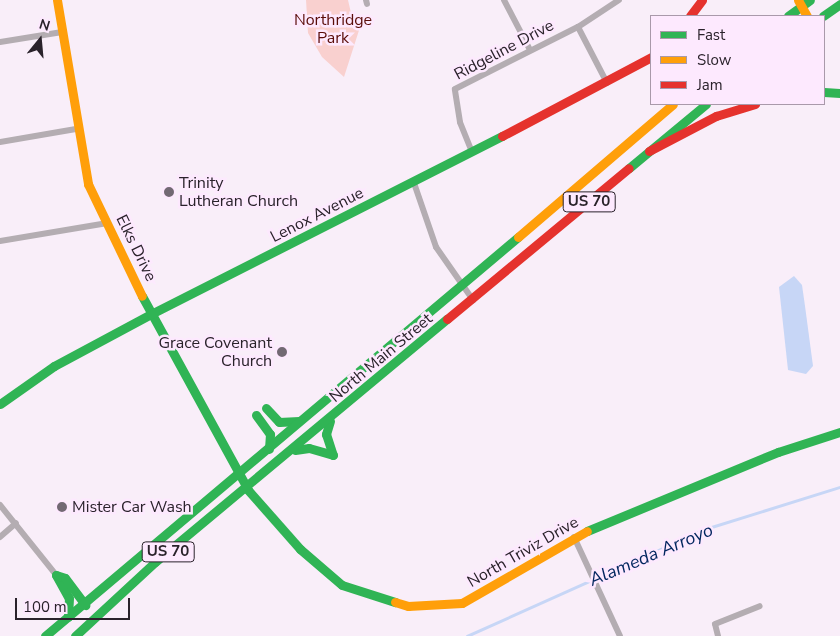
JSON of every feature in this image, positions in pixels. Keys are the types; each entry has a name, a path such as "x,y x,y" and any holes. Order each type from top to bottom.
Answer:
{"main road":[{"name":"Elks Drive","path":"58,0 83,173 152,314 248,490"},
{"path":"691,15 702,0"},
{"path":"789,15 800,3 810,0"},
{"path":"800,3 806,15"},
{"path":"826,14 840,4"},
{"name":"Lenox Avenue","path":"0,404 54,366 152,314 607,84 650,58"},
{"path":"825,92 840,93"},
{"name":"North Main Street","path":"45,636 120,577 462,282 672,105"},
{"name":"North Main Street","path":"76,636 155,562 248,490 705,105"},
{"path":"649,151 716,116 752,105"},
{"path":"266,408 279,422 303,420"},
{"path":"256,415 270,434 269,449"},
{"path":"295,450 309,448 333,455 326,434 330,420"},
{"name":"North Triviz Drive","path":"248,490 330,578 360,594 408,606 444,606 474,599 574,537 675,492 840,432"},
{"path":"56,575 65,578 85,605"},
{"path":"56,575 69,598 68,617"}],"street":[{"path":"504,0 530,50"},
{"name":"Ridgeline Drive","path":"472,152 460,122 455,89 578,27 619,0"},
{"path":"578,27 607,84"},
{"path":"0,42 62,32"},
{"path":"0,142 76,129"},
{"path":"414,183 436,247 462,282 473,301"},
{"path":"0,241 108,223"},
{"path":"0,505 56,575"},
{"path":"0,537 16,523"},
{"path":"574,537 620,636"},
{"path":"718,636 715,624 760,606"}],"green space":[{"name":"Northridge Park","path":"306,0 348,0 351,13 362,21 344,77 322,57 308,33"}],"water":[{"path":"794,276 802,285 813,366 806,374 788,370 779,287"}],"waterway":[{"name":"Alameda Arroyo","path":"467,636 705,529 840,487"}],"traffic: fast":[{"path":"789,15 810,0"},
{"path":"824,15 840,4"},
{"path":"825,92 840,93"},
{"path":"629,168 705,105"},
{"path":"0,404 54,366 151,314 502,136"},
{"path":"45,636 518,237"},
{"path":"142,296 248,490 300,549 342,585 395,602"},
{"path":"75,636 155,562 447,319"},
{"path":"266,408 279,422 299,421"},
{"path":"256,415 270,434 269,449"},
{"path":"330,421 326,434 333,455"},
{"path":"587,531 778,452 840,432"},
{"path":"295,450 309,448 333,455"},
{"path":"56,575 69,598 68,617"},
{"path":"56,575 65,578 85,605"}],"traffic: slow":[{"path":"57,0 88,184 142,296"},
{"path":"798,0 806,15"},
{"path":"518,237 672,105"},
{"path":"395,602 408,606 462,603 587,531"}],"traffic: jam":[{"path":"691,15 702,0"},
{"path":"502,136 650,58"},
{"path":"649,151 716,116 752,105"},
{"path":"447,319 629,168"}],"place":[{"name":"Trinity Lutheran Church","path":"169,192"},
{"name":"Grace Covenant Church","path":"282,352"},
{"name":"Mister Car Wash","path":"62,507"}]}
